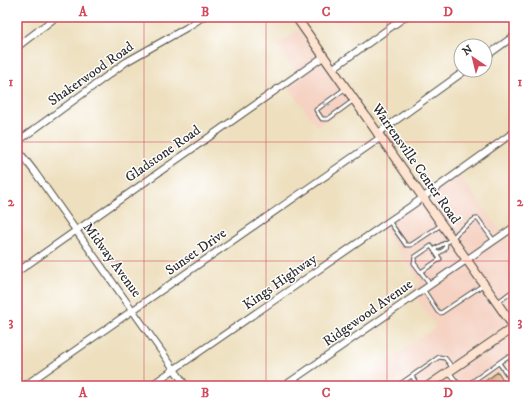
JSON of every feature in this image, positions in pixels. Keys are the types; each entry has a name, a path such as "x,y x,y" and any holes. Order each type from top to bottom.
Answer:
{"main road":[{"name":"Warrensville Center Road","path":"296,17 442,224 449,241 467,260 514,327"},
{"path":"428,386 514,327"}],"street":[{"path":"17,48 56,17"},
{"name":"Shakerwood Road","path":"17,142 126,62 203,17"},
{"path":"332,69 405,17"},
{"path":"493,51 514,36"},
{"name":"Gladstone Road","path":"17,272 323,57"},
{"name":"Sunset Drive","path":"24,386 133,311 379,136 455,78"},
{"name":"Kings Highway","path":"150,386 389,221 514,132"},
{"name":"Midway Avenue","path":"17,149 186,386"},
{"name":"Ridgewood Avenue","path":"284,386 514,227"}],"lane":[{"path":"346,88 316,110 322,119 328,119 354,100"},
{"path":"435,252 439,254 445,249 449,241 458,232 471,222 478,219 494,241"},
{"path":"389,221 406,245 416,242 442,224"},
{"path":"421,272 440,259 431,246 415,257 414,263 430,284"},
{"path":"423,289 438,312 441,312 484,284"},
{"path":"497,303 510,293 514,294"},
{"path":"392,386 400,384 439,357 445,358 460,386"},
{"path":"466,386 507,357 509,357 514,363"},
{"path":"499,363 514,384"},
{"path":"412,376 418,386"}],"shaded area":[{"path":"302,27 355,102 317,127 286,83 298,75 277,45"},
{"path":"458,173 514,249 514,386 351,386 436,327 411,290 421,283 381,226"}],"building":[{"path":"498,372 507,386 478,386"}]}
